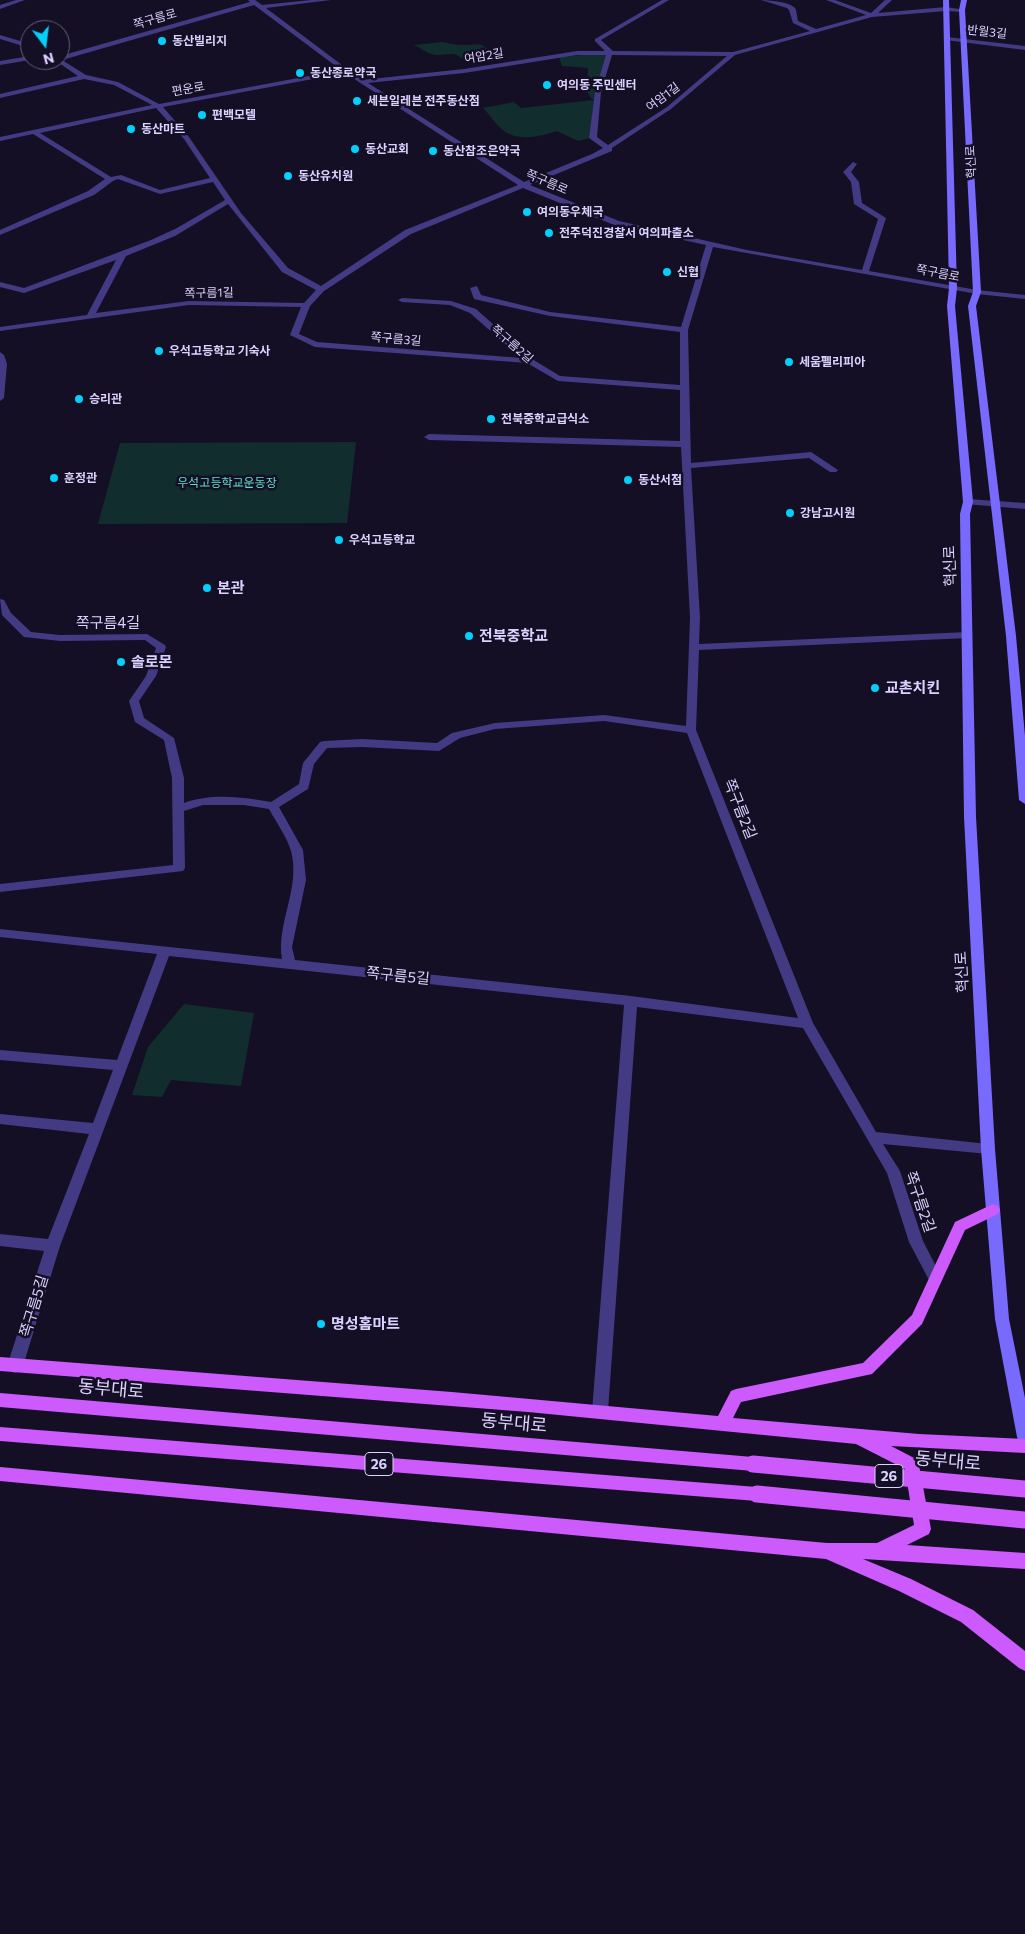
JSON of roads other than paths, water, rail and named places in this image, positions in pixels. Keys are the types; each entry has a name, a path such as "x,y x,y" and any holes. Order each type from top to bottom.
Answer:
{"main road":[{"path":"723,1423 736,1396 867,1369 917,1318 960,1226 993,1210"},
{"path":"8,1365 600,1411 856,1437 960,1445 1025,1446"},
{"name":"동부대로","path":"0,1400 1025,1489"},
{"name":"26","path":"0,1434 757,1494 1025,1520"},
{"path":"856,1437 912,1465 924,1529 878,1551"},
{"path":"0,1474 827,1551 878,1551 1025,1561"},
{"path":"827,1551 905,1585 967,1616 1025,1662"}],"street":[{"path":"2,0 10,4"},
{"path":"0,7 22,0"},
{"path":"256,3 328,0"},
{"path":"609,149 593,138 598,92 610,52 597,40 666,0"},
{"path":"764,0 789,7 792,9 795,22 816,30"},
{"name":"여암1길","path":"829,0 872,15"},
{"name":"여암1길","path":"872,15 889,0"},
{"name":"혁신로","path":"946,0 953,288 951,306 968,502 965,514 970,817 988,1149 1002,1319 1025,1437"},
{"name":"혁신로","path":"964,0 962,10 977,292 972,306 1011,636 1025,800"},
{"name":"쪽구름로","path":"70,56 256,3 361,82 523,185 617,223 710,245 977,292 1025,297"},
{"name":"여암1길","path":"523,185 609,149 669,108 733,54 872,15 946,9 962,10"},
{"path":"0,37 20,43"},
{"name":"반월3길","path":"947,39 1025,48"},
{"name":"여암2길","path":"361,82 464,71 577,53 733,54"},
{"path":"0,63 20,60"},
{"path":"70,67 84,77"},
{"name":"편운로","path":"0,139 158,106 348,71"},
{"path":"0,96 84,77 116,83 158,106 187,138 229,201 285,270 321,289"},
{"path":"33,131 110,179"},
{"path":"853,164 847,172 855,182 858,204 882,218 865,271"},
{"path":"0,233 91,193 110,179 118,177 160,192 214,179"},
{"path":"306,305 321,289 408,232 523,185"},
{"path":"0,284 24,291 172,234 202,218 212,209 229,201"},
{"name":"쪽구름2길","path":"710,245 684,330 685,444 695,618 691,730 808,1024 893,1171 910,1216 916,1242 935,1278"},
{"path":"90,316 124,252"},
{"name":"쪽구름2길","path":"474,288 477,297 550,314 684,330"},
{"name":"쪽구름2길","path":"402,300 452,303 473,310 529,361 558,378 684,388"},
{"name":"쪽구름1길","path":"0,329 189,303 306,305"},
{"name":"쪽구름3길","path":"306,305 294,335 315,344 529,361"},
{"path":"0,355 3,364 1,392"},
{"path":"429,437 685,444"},
{"path":"687,466 811,455 833,470"},
{"path":"968,502 1025,506"},
{"name":"쪽구름4길","path":"0,602 7,614 28,635 60,638 147,637 161,647 155,670 146,688 134,701 139,720 169,738 178,778 180,809"},
{"path":"693,647 968,635"},
{"path":"0,888 178,868 180,809 202,801 244,801 273,806 304,786 309,763 324,745 362,743 439,747 456,735 495,726 604,718 691,730"},
{"path":"273,806 297,850 300,880 286,946 289,964"},
{"name":"쪽구름5길","path":"0,933 631,1001 808,1024"},
{"name":"쪽구름5길","path":"8,1365 165,950"},
{"path":"600,1411 631,1001"},
{"path":"0,1055 122,1066"},
{"path":"0,1119 97,1129"},
{"path":"872,1137 988,1149"},
{"path":"0,1240 53,1246"}],"place":[{"name":"동산빌리지","path":"162,41"},
{"name":"동산종로약국","path":"300,73"},
{"name":"여의동 주민센터","path":"547,85"},
{"name":"세븐일레븐 전주동산점","path":"357,101"},
{"name":"편백모텔","path":"202,115"},
{"name":"동산마트","path":"131,129"},
{"name":"동산교회","path":"355,149"},
{"name":"동산참조은약국","path":"433,151"},
{"name":"동산유치원","path":"288,176"},
{"name":"여의동우체국","path":"527,212"},
{"name":"전주덕진경찰서 여의파출소","path":"549,233"},
{"name":"신협","path":"667,272"},
{"name":"우석고등학교 기숙사","path":"159,351"},
{"name":"세움펠리피아","path":"789,362"},
{"name":"승리관","path":"79,399"},
{"name":"전북중학교급식소","path":"491,419"},
{"name":"훈정관","path":"54,478"},
{"name":"동산서점","path":"628,480"},
{"name":"강남고시원","path":"790,513"},
{"name":"우석고등학교","path":"339,540"},
{"name":"본관","path":"207,588"},
{"name":"전북중학교","path":"469,636"},
{"name":"솔로몬","path":"121,662"},
{"name":"교촌치킨","path":"875,688"},
{"name":"명성홈마트","path":"321,1324"}],"park label":[{"name":"우석고등학교운동장","path":"227,483"}]}
